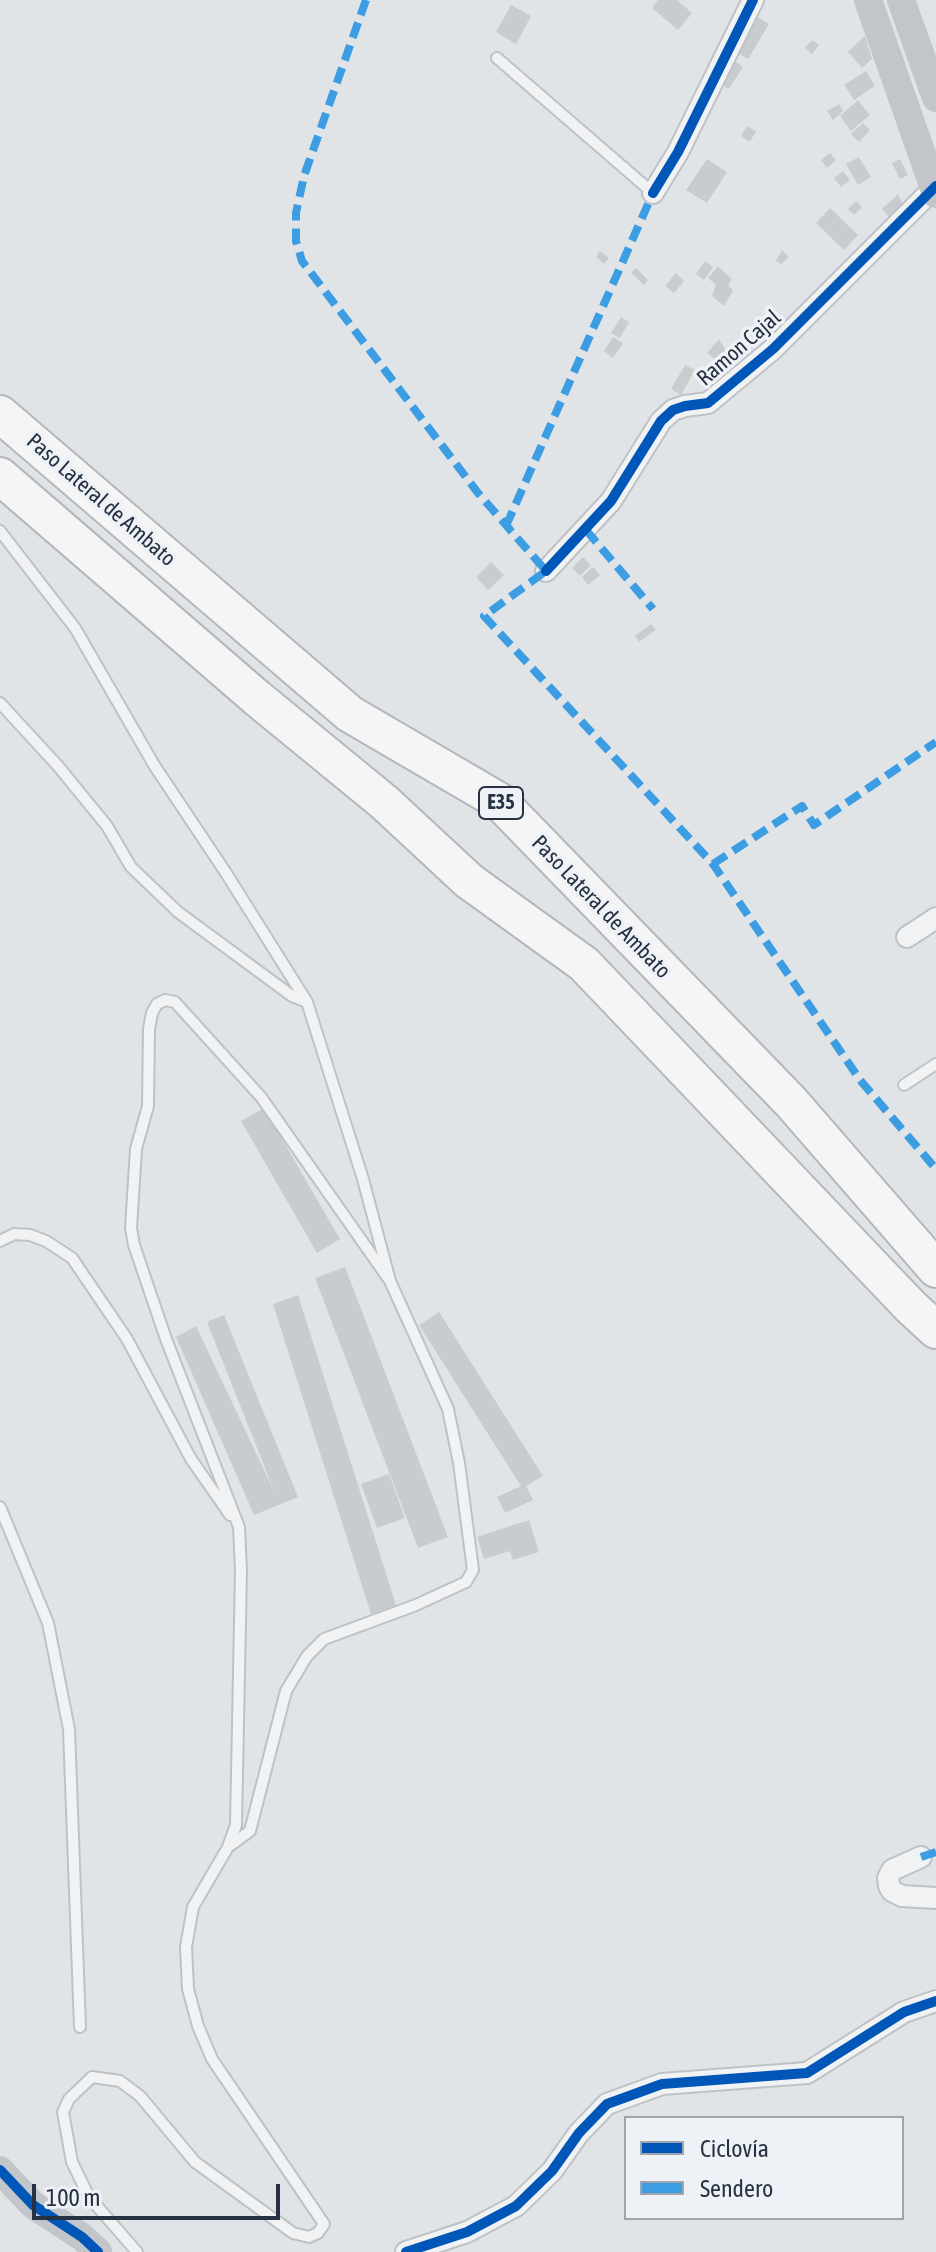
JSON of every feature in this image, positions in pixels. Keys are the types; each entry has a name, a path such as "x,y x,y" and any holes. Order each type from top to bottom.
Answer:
{"highway":[{"name":"Paso Lateral de Ambato","path":"0,414 350,714 499,801 791,1102 936,1269"},
{"path":"0,476 245,688 384,802 469,881 584,964 936,1330"}],"street":[{"path":"653,193 678,152 753,0"},
{"path":"868,0 935,189"},
{"path":"901,0 936,98"},
{"name":"Ramon Cajal","path":"546,571 611,501 661,421 673,410 708,403 773,349 935,189"},
{"path":"907,937 936,918"},
{"path":"921,1857 892,1870 888,1878 889,1886 902,1896 936,1898"},
{"path":"406,2252 467,2232 516,2206 552,2171 579,2133 607,2104 662,2084 807,2073 904,2012 936,2001"},
{"path":"0,2170 33,2205 82,2237 98,2252"}],"lane":[{"path":"497,58 653,193"},
{"path":"0,531 75,628 154,765 307,1002 363,1179 390,1281 448,1409 459,1463 473,1570 466,1582 324,1639 307,1656 286,1691 250,1831 228,1847"},
{"path":"0,703 58,766 107,826 131,867 178,912 256,971 292,996 307,1002"},
{"path":"137,2252 89,2197 72,2162 63,2112 69,2099 92,2077 120,2081 140,2096 195,2162 293,2233 309,2237 318,2233 324,2224 212,2059 198,2026 188,1989 186,1947 193,1907 228,1847 236,1825 241,1571 239,1527 166,1339 131,1228 136,1149 148,1106 149,1029 157,1004 165,1000 175,1002 261,1097 390,1281"},
{"path":"904,1085 936,1064"},
{"path":"0,1241 14,1234 30,1235 46,1241 72,1258 127,1339 191,1459 239,1527"},
{"path":"0,1507 48,1623 69,1729 80,2027"}],"building":[{"path":"658,0 677,0 692,13 678,30 652,8"},
{"path":"511,5 531,16 516,44 496,32"},
{"path":"756,16 769,24 748,59 735,51"},
{"path":"865,36 872,59 862,68 848,52"},
{"path":"812,40 819,45 812,54 805,48"},
{"path":"735,61 743,67 729,89 720,83"},
{"path":"866,71 875,86 854,100 844,85"},
{"path":"858,100 870,115 851,131 840,116"},
{"path":"839,104 843,111 833,120 827,111"},
{"path":"863,123 870,130 859,142 851,134"},
{"path":"747,126 756,131 750,142 741,136"},
{"path":"830,153 836,160 827,168 821,160"},
{"path":"859,157 871,177 858,185 846,164"},
{"path":"707,159 727,172 707,203 686,190"},
{"path":"900,159 908,175 900,179 892,163"},
{"path":"843,171 850,180 841,187 834,178"},
{"path":"898,194 905,209 892,221 882,209"},
{"path":"856,201 862,207 854,215 848,209"},
{"path":"830,208 858,235 844,250 816,223"},
{"path":"782,250 789,257 781,264 776,261"},
{"path":"600,251 609,258 604,264 596,257"},
{"path":"705,261 713,267 704,280 696,274"},
{"path":"718,266 732,279 728,285 733,290 724,306 712,296 716,285 708,278"},
{"path":"636,268 648,280 644,285 631,273"},
{"path":"676,273 684,281 674,293 665,286"},
{"path":"621,317 629,322 620,338 611,333"},
{"path":"613,337 623,343 613,358 604,351"},
{"path":"719,339 726,351 717,361 707,353"},
{"path":"685,365 695,370 681,395 671,389"},
{"path":"583,557 591,565 580,576 572,568"},
{"path":"491,562 504,575 488,590 476,577"},
{"path":"593,567 600,575 588,585 582,577"},
{"path":"651,624 656,630 639,642 635,636"},
{"path":"264,1108 340,1239 317,1253 241,1121"},
{"path":"345,1267 448,1537 418,1548 315,1278"},
{"path":"298,1295 396,1605 371,1614 273,1304"},
{"path":"439,1312 543,1476 526,1486 533,1500 505,1513 497,1497 521,1486 419,1325"},
{"path":"224,1315 298,1497 254,1515 176,1337 196,1326 275,1493 207,1322"},
{"path":"389,1474 405,1518 377,1528 361,1484"},
{"path":"529,1520 539,1552 513,1560 510,1551 484,1559 477,1537"}],"marked path":[{"path":"366,0 304,176 296,213 296,241 302,261 478,493 546,571 484,616 713,864 860,1080 936,1169"},
{"path":"506,526 653,193"},
{"path":"586,530 653,609"},
{"path":"713,864 802,806 814,825 936,742"},
{"path":"921,1857 936,1852"}],"cycle path":[{"path":"653,193 678,152 753,0"},
{"path":"546,571 611,501 661,421 673,410 708,403 773,349 936,186"},
{"path":"406,2252 467,2232 516,2206 552,2171 579,2133 607,2104 662,2084 807,2073 904,2012 936,2001"},
{"path":"0,2170 33,2205 82,2237 98,2252"}]}
